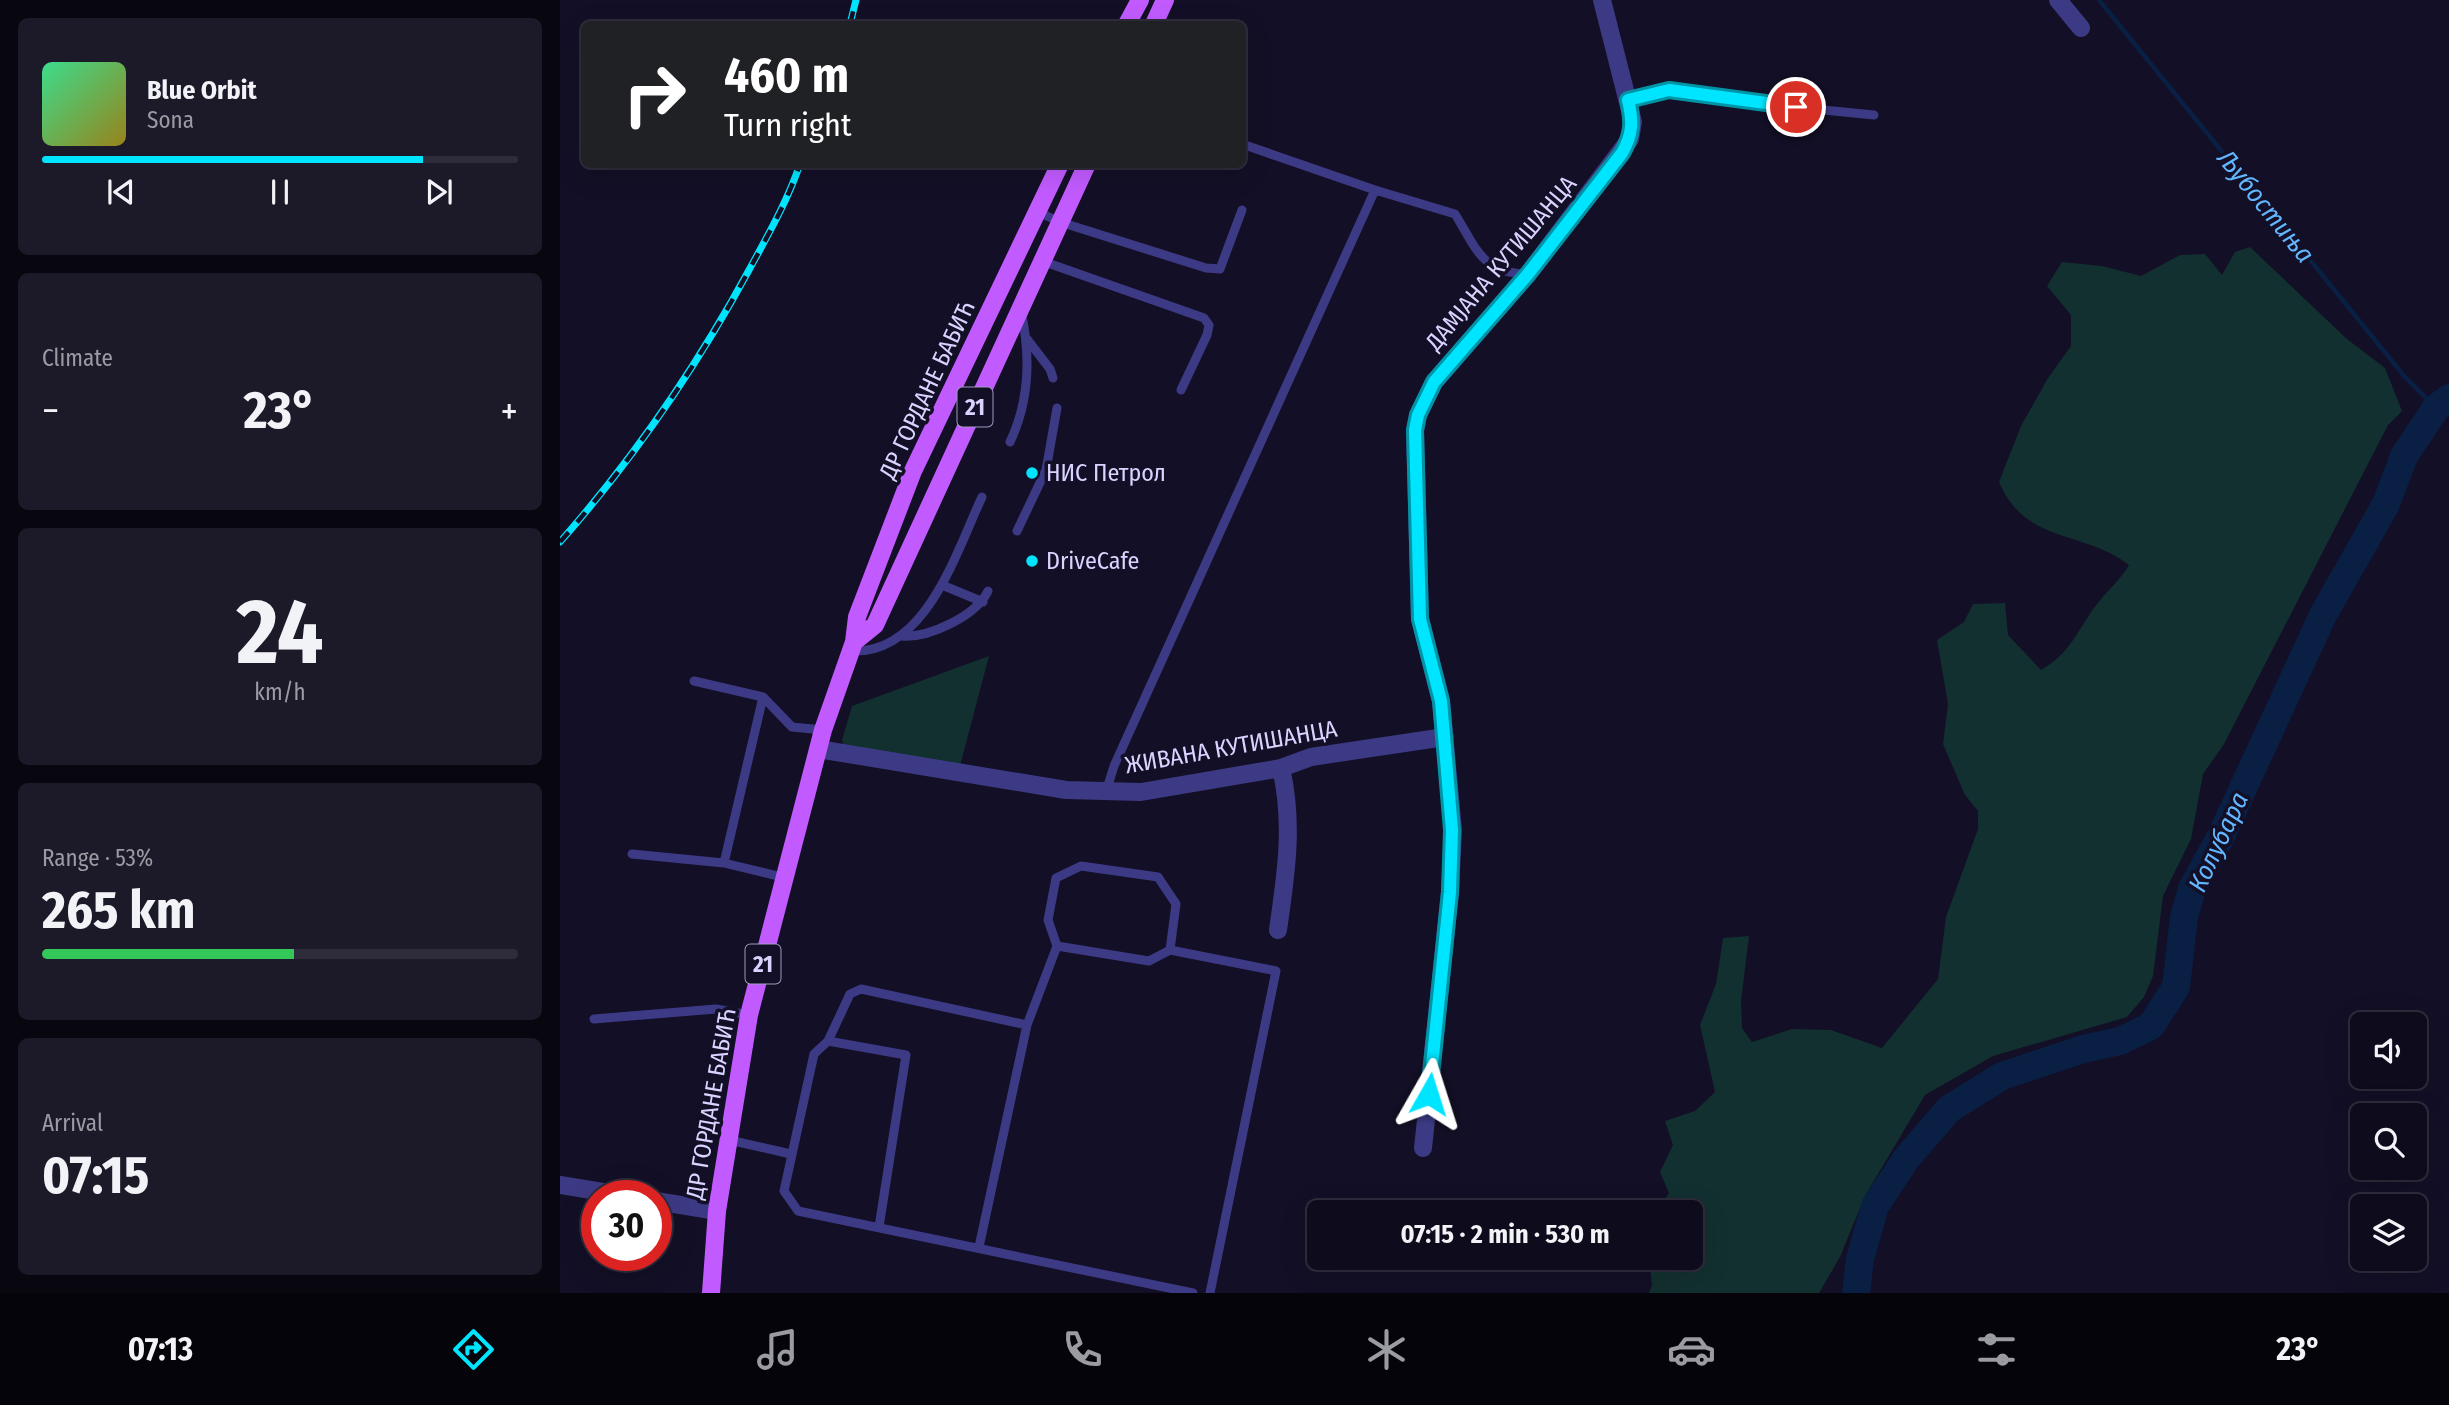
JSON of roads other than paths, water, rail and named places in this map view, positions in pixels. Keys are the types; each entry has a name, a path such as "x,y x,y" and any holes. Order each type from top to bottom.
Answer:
{"main road":[{"path":"1129,21 1140,0"},
{"path":"1156,21 1166,0"},
{"name":"ДР ГОРДАНЕ БАБИЋ","path":"711,1293 717,1211 749,1015 823,730 853,647 857,617 913,471 1058,168"},
{"name":"ДР ГОРДАНЕ БАБИЋ","path":"853,647 875,625 1085,168"}],"street":[{"name":"ДАМЈАНА КУТИШАНЦА","path":"1423,1148 1450,892 1452,830 1441,701 1420,619 1415,430 1418,415 1434,382 1528,274 1630,139 1633,122 1602,0"},
{"path":"2058,0 2081,28"},
{"name":"ЖИВАНА КУТИШАНЦА","path":"818,749 1066,790 1141,792 1281,768 1311,757 1445,737"},
{"path":"1278,929 1289,860 1289,807 1281,768"},
{"path":"560,1185 581,1188"},
{"path":"672,1204 717,1211"}],"lane":[{"path":"1628,100 1669,90 1744,102 1874,116"},
{"path":"1246,145 1375,190 1455,214 1484,262 1506,274 1528,274"},
{"path":"1106,792 1114,766 1375,190"},
{"path":"1038,212 1060,222 1206,268 1220,269 1242,210"},
{"path":"1042,261 1204,318 1209,325 1207,335 1181,390"},
{"path":"1010,442 1027,394 1027,339 1020,307"},
{"path":"1027,339 1050,369 1053,378"},
{"path":"1017,531 1046,470 1057,408"},
{"path":"853,647 865,652 902,636 916,623 942,585 982,497"},
{"path":"942,585 983,602"},
{"path":"902,636 919,637 936,631 983,602 988,591"},
{"path":"694,681 763,697 792,727 823,730"},
{"path":"724,863 763,697"},
{"path":"632,854 724,863 786,878"},
{"path":"979,1247 1027,1025 1058,946 1048,920 1056,878 1081,866 1158,877 1176,904 1170,950"},
{"path":"1058,946 1149,961 1170,950 1276,971 1210,1293"},
{"path":"1027,1025 861,989 850,994 828,1041 814,1054 784,1191 798,1210 1193,1293"},
{"path":"594,1019 716,1009 749,1015"},
{"path":"828,1041 906,1055 879,1227"},
{"path":"729,1140 791,1154"}],"waterway":[{"name":"Љубостиња","path":"2099,0 2405,377 2436,408"},
{"name":"Колубара","path":"1856,1293 1860,1259 1875,1206 1906,1159 1949,1109 2002,1076 2083,1049 2120,1041 2151,1026 2176,987 2184,917 2192,889 2221,836 2323,615 2386,504 2404,456 2436,408 2449,398"}],"railway":[{"path":"851,21 856,0"},
{"path":"560,542 638,445 708,342 763,244 799,168"}],"place":[{"name":"НИС Петрол","path":"1032,473"},
{"name":"DriveCafe","path":"1032,561"}]}
